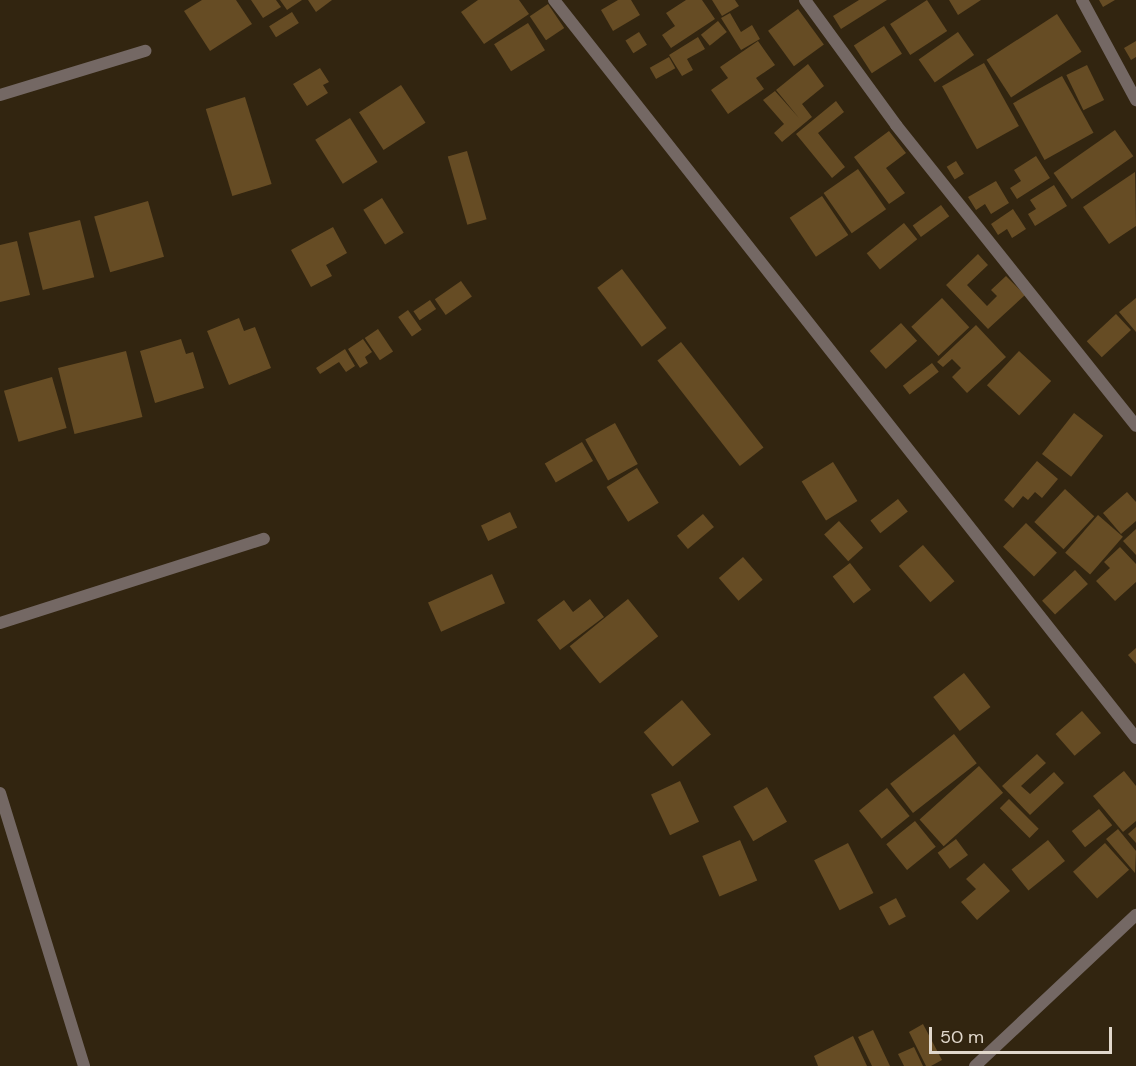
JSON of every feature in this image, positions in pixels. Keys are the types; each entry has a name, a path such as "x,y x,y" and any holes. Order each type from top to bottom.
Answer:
{"street":[{"path":"554,0 1136,738"},
{"path":"806,0 896,126 1136,426"},
{"path":"1082,0 1136,100"},
{"path":"0,95 145,51"},
{"path":"0,622 264,539"},
{"path":"0,793 84,1066"},
{"path":"975,1066 1136,915"}],"building":[{"path":"202,0 236,0 252,24 210,51 184,11"},
{"path":"251,0 276,0 281,7 263,18"},
{"path":"280,0 302,0 287,10"},
{"path":"308,0 332,0 316,12"},
{"path":"478,0 519,0 529,14 484,44 461,12"},
{"path":"618,0 631,0 640,15 613,31 601,10"},
{"path":"686,0 702,0 715,19 671,48 662,35 675,26 666,13"},
{"path":"712,0 735,0 739,6 722,16"},
{"path":"859,0 887,0 841,29 833,16"},
{"path":"927,0 947,31 910,55 890,24"},
{"path":"949,0 981,0 958,15"},
{"path":"1099,0 1115,0 1103,7"},
{"path":"548,4 564,28 546,40 530,16"},
{"path":"798,9 824,45 794,66 768,31"},
{"path":"292,12 299,23 276,37 269,26"},
{"path":"730,13 741,32 752,25 760,39 741,50 721,18"},
{"path":"1057,14 1082,52 1011,97 987,60"},
{"path":"718,21 727,32 710,46 701,35"},
{"path":"528,23 545,50 511,71 494,44"},
{"path":"884,26 902,54 872,73 854,46"},
{"path":"639,32 647,45 633,53 625,40"},
{"path":"958,32 974,55 935,82 919,60"},
{"path":"698,37 705,49 687,59 693,70 682,76 669,55"},
{"path":"758,41 775,65 756,78 764,89 728,114 711,90 728,78 720,67"},
{"path":"1136,41 1136,57 1131,60 1124,48"},
{"path":"669,57 675,68 656,79 650,68"},
{"path":"984,63 1019,126 977,149 942,86"},
{"path":"808,64 824,86 802,104 812,117 782,142 774,133 784,124 763,100 775,91 799,118 776,90"},
{"path":"1087,65 1104,100 1083,110 1066,75"},
{"path":"320,68 329,82 323,85 328,93 307,106 293,84"},
{"path":"1062,76 1094,133 1045,160 1013,103"},
{"path":"401,85 426,123 384,150 359,112"},
{"path":"245,97 272,184 232,196 206,109"},
{"path":"836,101 844,112 818,133 845,167 832,178 796,134"},
{"path":"350,118 378,162 343,184 315,140"},
{"path":"1115,130 1133,156 1072,199 1054,173"},
{"path":"889,131 906,153 886,168 905,193 889,204 854,157"},
{"path":"467,151 487,219 467,225 448,157"},
{"path":"1036,156 1050,178 1017,199 1010,188 1021,181 1014,170"},
{"path":"956,161 964,174 955,180 947,167"},
{"path":"858,169 886,209 852,233 824,193"},
{"path":"1135,172 1136,226 1109,244 1083,207"},
{"path":"996,181 1009,203 991,214 985,204 976,210 968,197"},
{"path":"1054,185 1067,206 1035,226 1028,214 1036,209 1030,200"},
{"path":"822,196 848,235 816,257 790,218"},
{"path":"382,198 404,233 385,244 363,210"},
{"path":"148,201 164,257 110,272 94,216"},
{"path":"941,205 949,216 921,237 913,226"},
{"path":"1013,209 1026,229 1012,238 1007,229 998,235 991,224"},
{"path":"80,220 94,277 43,290 29,233"},
{"path":"904,223 917,239 880,270 867,253"},
{"path":"333,227 347,253 326,265 332,276 311,287 291,250"},
{"path":"17,241 30,295 0,302 0,245"},
{"path":"978,254 988,265 967,285 987,306 997,296 991,290 1006,276 1025,295 988,329 946,285"},
{"path":"622,269 667,328 642,347 597,288"},
{"path":"461,281 472,297 446,315 435,299"},
{"path":"942,298 969,327 939,356 911,327"},
{"path":"1136,298 1136,332 1119,312"},
{"path":"430,300 436,309 420,320 413,311"},
{"path":"408,310 422,330 412,337 398,317"},
{"path":"1116,314 1131,330 1102,357 1087,341"},
{"path":"239,318 244,331 255,327 271,368 229,385 207,331"},
{"path":"901,323 917,341 886,369 870,351"},
{"path":"976,325 1006,357 967,393 952,377 961,368 952,359 943,367 937,362"},
{"path":"378,329 393,351 380,360 365,338"},
{"path":"181,339 186,354 193,352 204,388 155,403 140,351"},
{"path":"363,339 372,352 365,357 368,363 360,368 348,349"},
{"path":"681,342 763,448 740,466 657,360"},
{"path":"345,349 355,366 346,372 339,362 320,374 316,368"},
{"path":"126,351 142,417 75,434 58,368"},
{"path":"1019,351 1051,381 1019,415 987,385"},
{"path":"932,363 939,372 910,394 903,386"},
{"path":"52,377 67,428 19,442 4,391"},
{"path":"1074,413 1103,436 1071,477 1042,454"},
{"path":"615,423 638,464 608,481 585,439"},
{"path":"582,442 593,461 556,483 545,464"},
{"path":"1037,461 1058,479 1042,498 1035,492 1028,500 1023,496 1013,508 1004,500"},
{"path":"833,462 857,501 826,521 802,482"},
{"path":"637,468 659,503 628,522 606,487"},
{"path":"1065,489 1094,516 1064,549 1034,522"},
{"path":"1127,492 1136,502 1136,521 1121,534 1103,513"},
{"path":"898,499 908,512 880,533 870,521"},
{"path":"510,512 517,527 488,541 481,526"},
{"path":"703,514 714,527 688,549 677,536"},
{"path":"1098,515 1123,537 1090,574 1065,553"},
{"path":"839,521 863,548 848,561 824,534"},
{"path":"1026,523 1057,553 1034,577 1003,547"},
{"path":"1136,529 1136,555 1123,541"},
{"path":"923,545 954,581 930,602 899,566"},
{"path":"1120,547 1136,564 1136,582 1115,601 1096,581 1110,568 1104,562"},
{"path":"743,557 763,580 739,601 719,578"},
{"path":"850,563 871,590 854,603 833,577"},
{"path":"1075,570 1088,584 1055,615 1042,601"},
{"path":"492,574 505,603 441,632 428,602"},
{"path":"590,599 604,617 560,650 537,620 564,600 573,612"},
{"path":"628,599 658,636 600,684 570,646"},
{"path":"1136,648 1136,664 1128,655"},
{"path":"964,673 990,707 960,731 933,697"},
{"path":"682,700 711,734 673,767 644,732"},
{"path":"1082,711 1101,733 1075,756 1056,734"},
{"path":"954,734 977,763 913,813 890,784"},
{"path":"1037,754 1046,763 1021,786 1030,794 1054,772 1064,783 1030,815 1002,786"},
{"path":"979,766 1003,793 944,846 920,820"},
{"path":"1124,771 1136,786 1136,821 1123,832 1093,796"},
{"path":"680,781 699,822 670,835 651,795"},
{"path":"767,787 787,822 753,841 733,806"},
{"path":"887,788 910,816 882,839 859,811"},
{"path":"1009,799 1039,829 1030,838 1000,808"},
{"path":"1099,809 1112,825 1085,847 1072,831"},
{"path":"915,821 936,847 907,870 886,844"},
{"path":"1136,827 1136,843 1128,834"},
{"path":"1118,829 1136,851 1135,873 1106,839"},
{"path":"956,839 968,855 950,869 938,853"},
{"path":"740,840 757,881 719,897 702,856"},
{"path":"1048,840 1065,861 1028,891 1011,870"},
{"path":"848,843 873,893 840,910 814,860"},
{"path":"1105,843 1129,870 1097,899 1073,872"},
{"path":"984,863 1010,891 977,920 961,902 976,889 966,879"},
{"path":"896,898 906,917 889,925 879,907"},
{"path":"923,1024 942,1060 931,1066 926,1066 909,1032"},
{"path":"873,1030 890,1066 872,1066 858,1037"},
{"path":"853,1036 867,1066 818,1066 814,1056"},
{"path":"914,1047 923,1066 904,1066 898,1054"}]}
